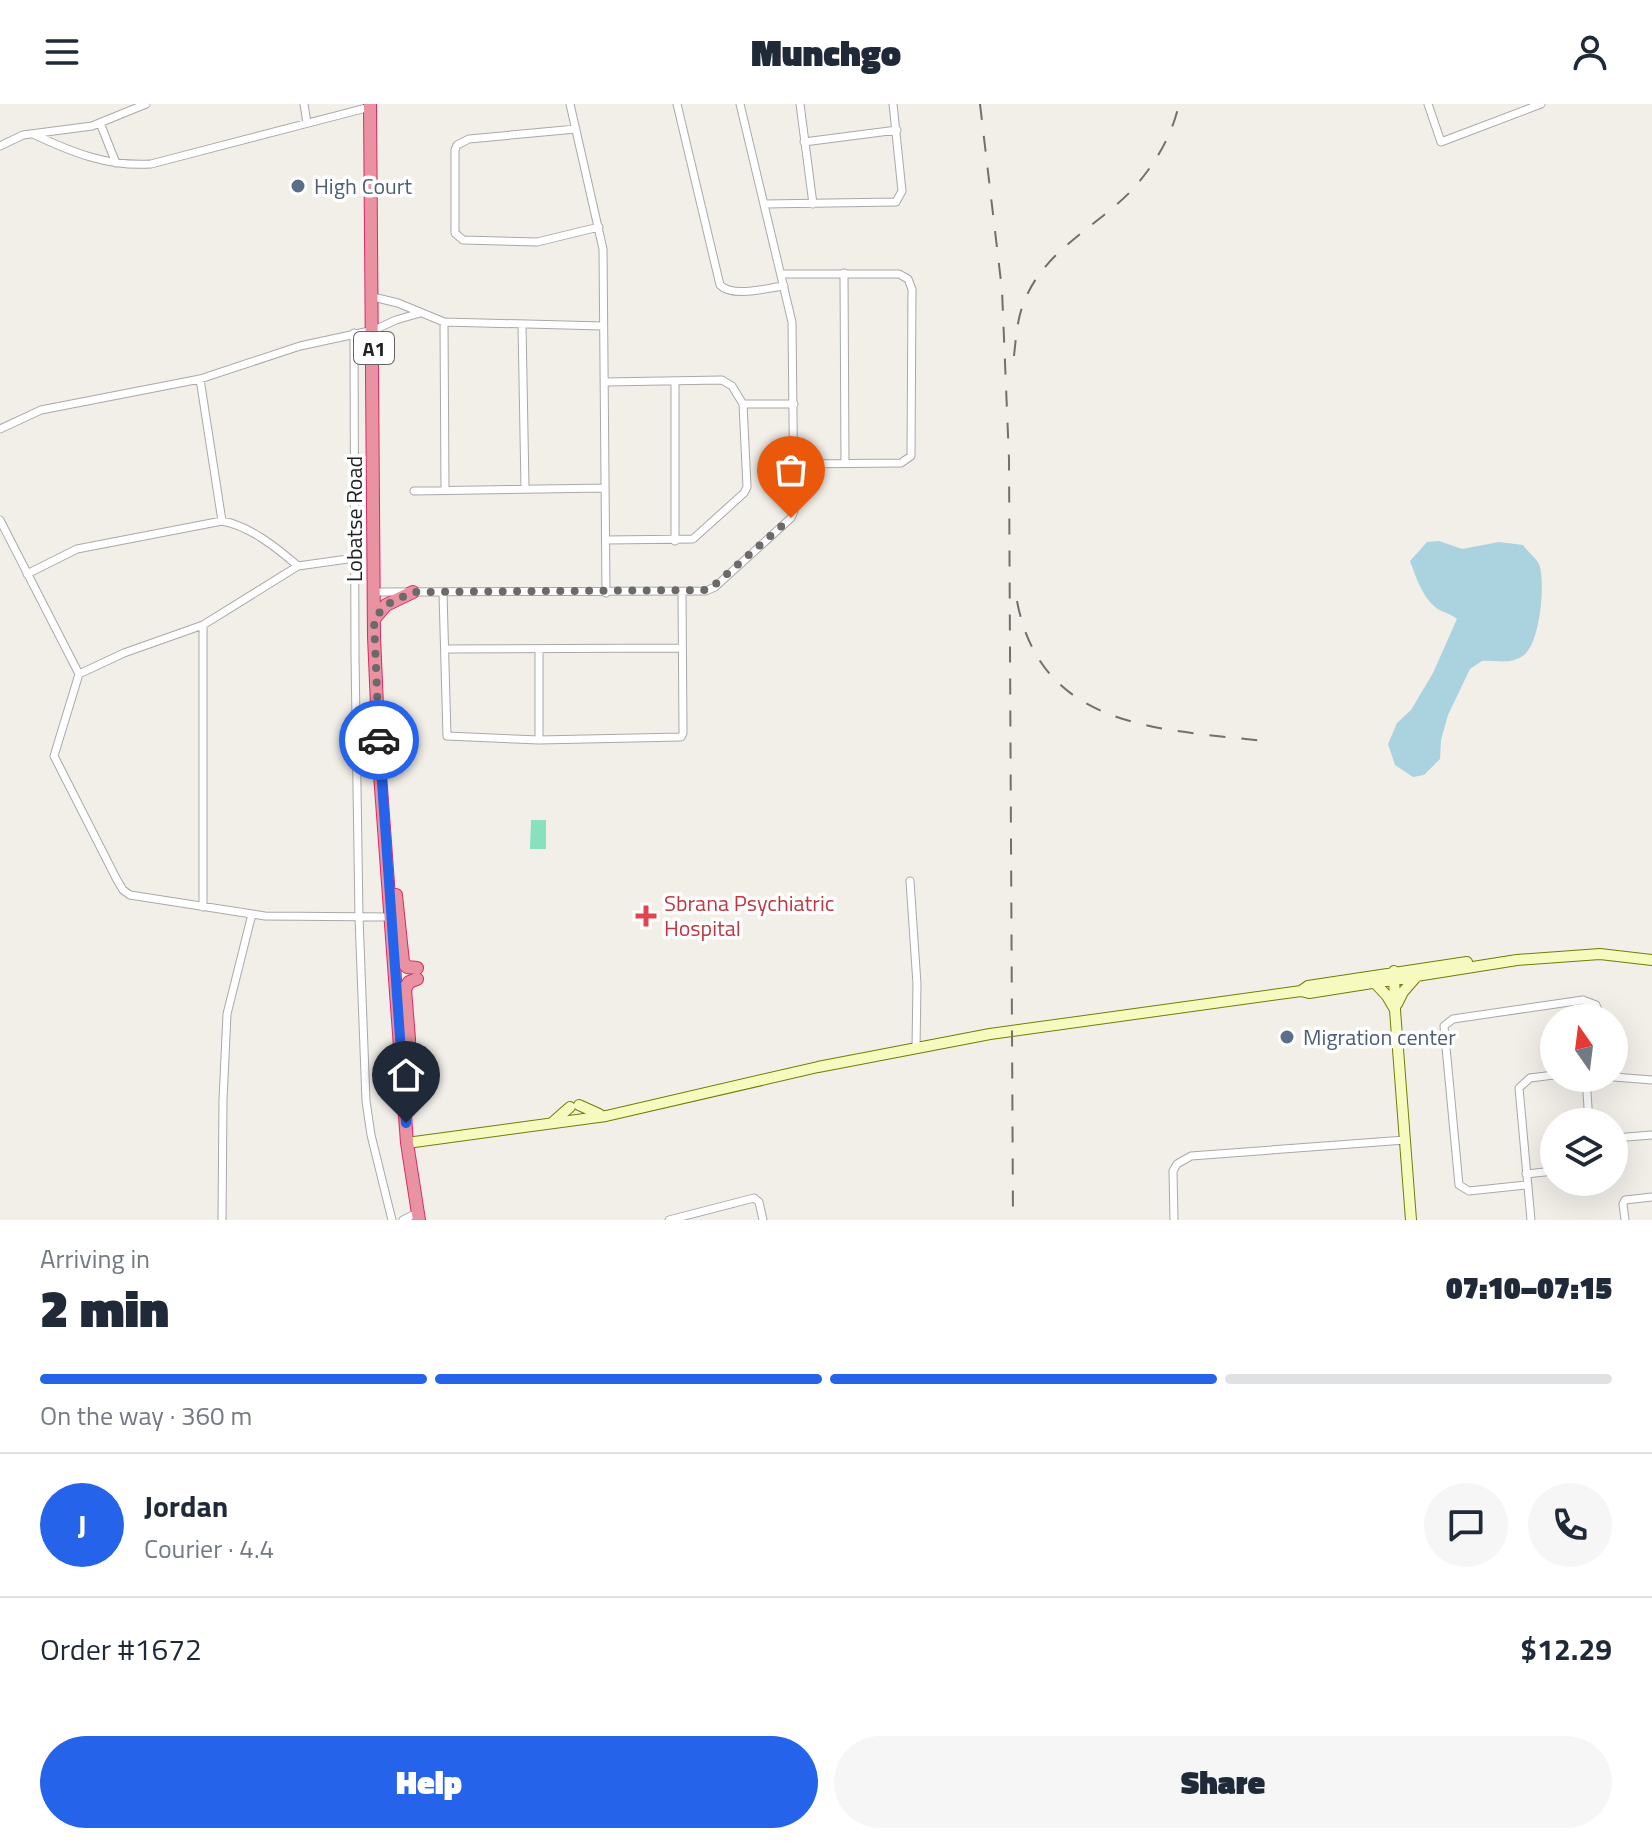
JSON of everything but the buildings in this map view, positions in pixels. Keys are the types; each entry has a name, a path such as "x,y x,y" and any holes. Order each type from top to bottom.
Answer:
{"highway":[{"name":"Lobatse Road","path":"370,106 374,619 390,917 407,1143 418,1217"},
{"path":"374,619 386,605 413,592"},
{"path":"386,849 400,915 403,962 417,974 405,989 409,1048 404,1102"}],"street":[{"path":"0,146 15,137 100,123 146,104"},
{"path":"304,104 307,123"},
{"path":"570,104 603,249 606,593"},
{"path":"677,104 720,285 727,291 784,286"},
{"path":"374,592 706,591 715,587 791,518 794,511 792,322 740,104"},
{"path":"800,104 813,204"},
{"path":"764,204 891,204 899,200 902,191 893,104"},
{"path":"1428,104 1441,142 1541,104"},
{"path":"33,134 77,154 138,165 168,162 370,106"},
{"path":"100,123 116,163"},
{"path":"576,129 469,139 457,145 455,235 463,240 532,242 599,227"},
{"path":"804,142 897,130"},
{"path":"844,273 845,463"},
{"path":"781,274 903,275 912,289 913,453 901,463 794,464"},
{"path":"373,297 398,303 444,322 603,326"},
{"path":"0,429 41,410 200,379 300,346 374,330 420,313"},
{"path":"444,322 445,490"},
{"path":"522,325 525,488"},
{"path":"354,333 359,917 366,1109 392,1220"},
{"path":"200,379 222,521"},
{"path":"675,381 675,541"},
{"path":"605,382 724,381 732,386 743,404 745,491 697,537 675,541 607,540"},
{"path":"743,404 794,404"},
{"path":"414,491 605,488"},
{"path":"0,520 79,674 54,756 123,890 130,895 252,914 390,917"},
{"path":"27,574 77,549 222,521 241,527 281,551 298,566"},
{"path":"79,674 124,653 203,625 298,566 355,558"},
{"path":"443,593 448,737 539,740 681,737 682,592"},
{"path":"203,625 203,907"},
{"path":"445,649 682,648"},
{"path":"539,649 539,740"},
{"path":"910,881 917,984 916,1048"},
{"path":"222,1220 227,1014 252,914"},
{"path":"407,1143 606,1116 818,1067 990,1034 1301,991 1309,993 1375,983 1394,976 1416,977 1517,960 1600,954 1652,960"},
{"path":"1301,991 1308,986 1394,976 1503,957 1517,960"},
{"path":"1394,976 1411,1220"},
{"path":"1395,1010 1403,992 1416,977"},
{"path":"1375,983 1395,1010"},
{"path":"1556,1004 1583,1000 1593,1004"},
{"path":"1526,1185 1469,1191 1459,1185 1444,1026 1453,1019 1540,1006"},
{"path":"1531,1220 1519,1088 1530,1078 1540,1077"},
{"path":"1628,1078 1652,1080"},
{"path":"547,1125 575,1106 606,1116"},
{"path":"1628,1137 1652,1135"},
{"path":"1174,1220 1173,1171 1177,1164 1191,1156 1405,1140"},
{"path":"1526,1174 1540,1172"},
{"path":"1625,1220 1624,1201 1652,1197"},
{"path":"669,1220 754,1198 759,1202 763,1220"},
{"path":"403,1220 418,1217"}],"green space":[{"path":"531,820 546,820 546,849 530,849"}],"water":[{"path":"1439,541 1462,549 1499,542 1523,545 1539,564 1542,584 1540,612 1534,638 1524,655 1509,661 1482,661 1470,669 1448,715 1441,740 1440,759 1424,775 1413,777 1395,765 1388,744 1397,723 1411,710 1433,673 1457,619 1430,603 1410,561 1427,542"}],"railway":[{"path":"980,104 1002,290 1009,459 1013,1220"},
{"path":"1014,356 1020,315 1033,284 1058,253 1133,189 1167,138 1179,104"},
{"path":"1017,601 1030,643 1051,675 1078,698 1110,714 1146,725 1264,741"}],"way so far":[{"path":"379,740 374,619 393,600 413,592 709,590 791,518"}],"place":[{"name":"High Court","path":"298,186"},
{"name":"Sbrana Psychiatric Hospital","path":"646,916"},
{"name":"Migration center","path":"1287,1037"}],"route":[{"path":"379,740 406,1123"}]}
